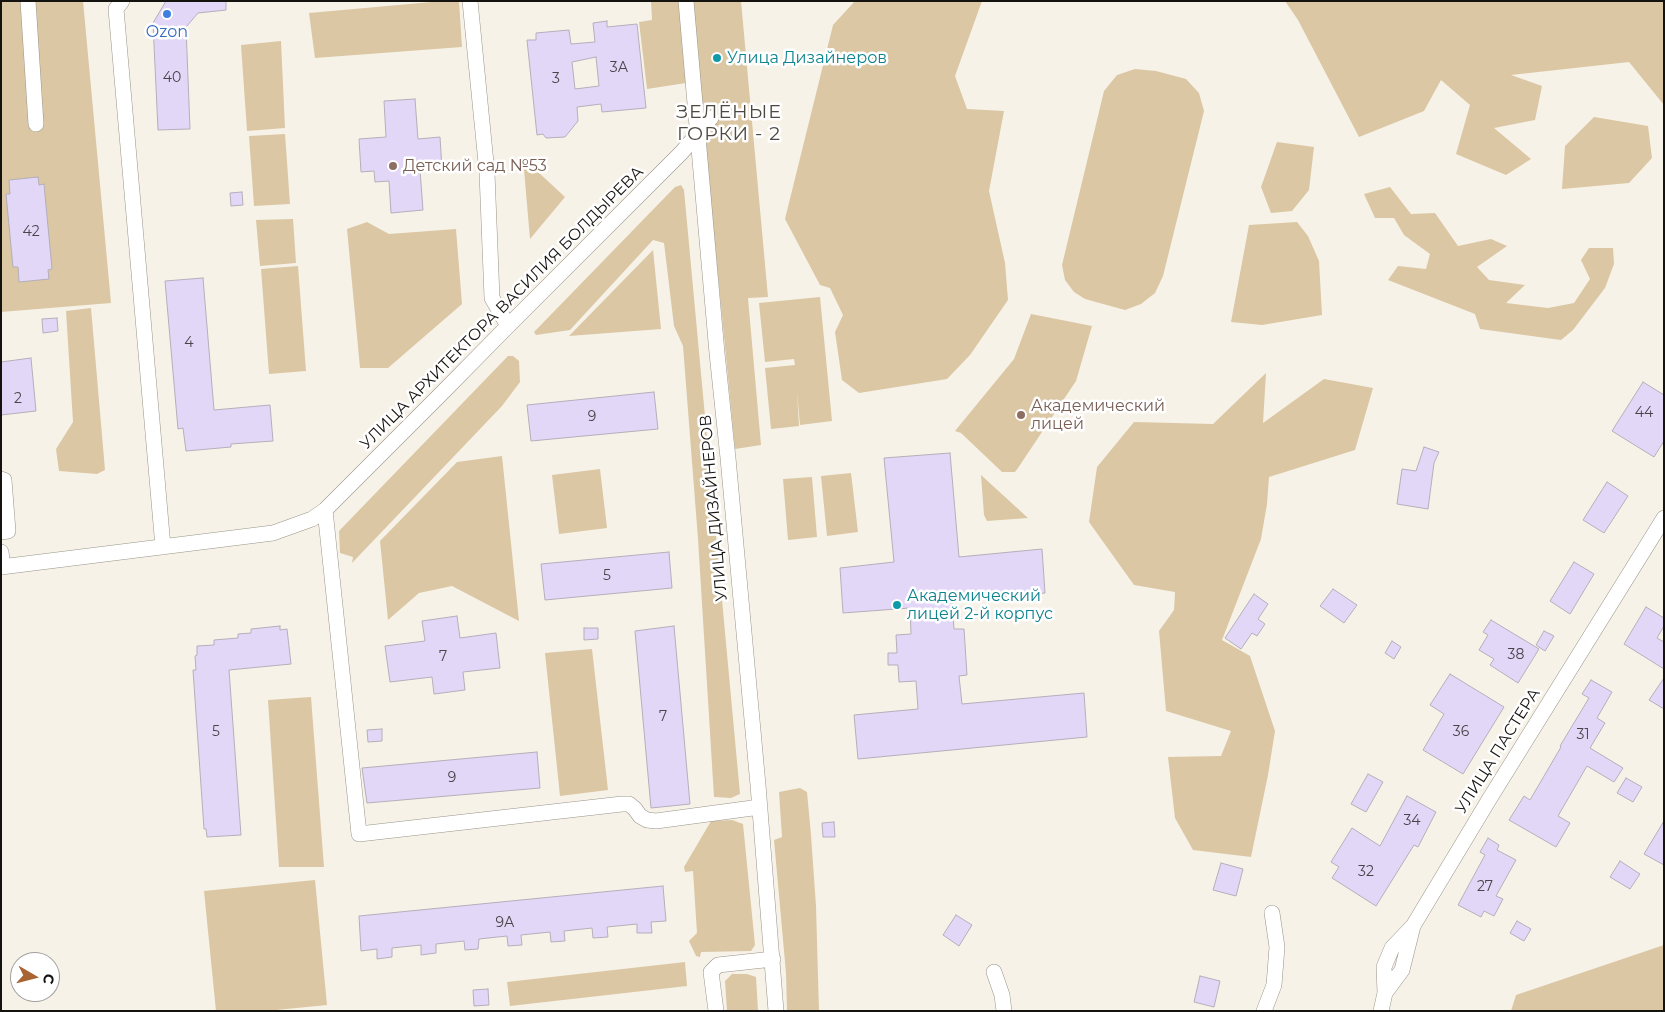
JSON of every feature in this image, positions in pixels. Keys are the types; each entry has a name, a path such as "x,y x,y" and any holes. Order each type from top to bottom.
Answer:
{"street":[{"path":"28,1 36,124"},
{"path":"1,552 2,567 163,547 116,9 122,1"},
{"path":"470,1 488,173 492,298 508,326"},
{"name":"УЛИЦА ДИЗАЙНЕРОВ","path":"686,1 760,807 776,1011"},
{"name":"УЛИЦА АРХИТЕКТОРА ВАСИЛИЯ БОЛДЫРЕВА","path":"163,547 274,533 312,518 325,510 682,152 712,118"},
{"path":"1,479 4,480 8,531 1,532"},
{"path":"325,510 359,834 622,804 629,804 640,816 647,820 656,821 760,807"},
{"name":"УЛИЦА ПАСТЕРА","path":"1381,1011 1385,993 1402,970 1413,926 1664,518"},
{"path":"1264,1011 1274,985 1277,947 1272,913"},
{"path":"716,1011 711,972 718,965 773,959"},
{"path":"994,972 1002,995 1004,1011"}],"shaded area":[{"path":"1,1 83,1 111,303 1,312"},
{"path":"459,1 462,47 315,58 309,13"},
{"path":"651,1 741,1 768,297 748,298 761,445 735,449 699,81 647,89 639,22 652,20"},
{"path":"855,1 982,1 955,76 967,109 1004,111 989,191 1005,263 1008,300 970,355 947,379 859,393 842,380 835,332 843,315 830,288 820,285 785,219 833,25"},
{"path":"1285,1 1664,1 1664,105 1629,62 1511,75 1542,86 1535,120 1494,128 1531,159 1506,175 1456,154 1470,105 1441,80 1424,111 1359,137 1298,20"},
{"path":"281,41 285,128 247,131 241,45"},
{"path":"1135,69 1156,71 1186,79 1199,93 1204,111 1163,276 1155,293 1141,304 1125,310 1085,299 1074,292 1065,280 1062,265 1104,91 1117,75"},
{"path":"1594,117 1648,126 1652,158 1629,183 1562,189 1565,146"},
{"path":"285,134 290,204 254,206 249,136"},
{"path":"1277,142 1314,147 1309,190 1292,211 1271,213 1261,187"},
{"path":"523,158 565,197 530,239"},
{"path":"681,185 684,190 740,794 731,798 714,797 698,539 683,346 674,326 664,243 653,240 570,330 536,335 534,332 675,187"},
{"path":"1390,187 1411,214 1435,213 1458,246 1491,239 1507,246 1477,267 1489,280 1525,285 1506,303 1548,308 1574,303 1590,279 1581,260 1589,248 1613,248 1614,264 1605,288 1573,330 1561,340 1480,329 1475,314 1388,280 1398,266 1426,269 1430,254 1404,235 1394,218 1375,218 1364,194"},
{"path":"293,219 296,263 260,266 256,220"},
{"path":"367,222 389,234 456,229 462,304 388,368 360,368 347,229"},
{"path":"1297,222 1308,236 1319,261 1322,315 1262,325 1231,322 1249,225"},
{"path":"653,250 661,329 569,336"},
{"path":"298,266 306,371 269,374 261,269"},
{"path":"820,297 832,421 800,425 797,392 799,426 771,429 765,368 795,365 794,359 765,362 759,303"},
{"path":"91,308 105,470 97,474 59,471 56,449 73,422 66,311"},
{"path":"1031,314 1092,326 1076,381 1015,472 1002,472 961,433 955,431 1014,359"},
{"path":"508,356 513,356 519,361 520,382 502,406 352,563 353,557 340,553 339,531"},
{"path":"1266,373 1263,423 1324,379 1373,388 1355,450 1269,477 1261,539 1222,640 1250,656 1275,731 1251,857 1193,850 1175,818 1168,757 1221,756 1231,731 1166,711 1159,631 1174,610 1175,592 1134,585 1089,522 1097,467 1134,422 1213,424"},
{"path":"502,456 519,621 452,586 419,593 388,620 380,541 457,462"},
{"path":"600,469 607,528 559,534 552,475"},
{"path":"851,473 858,532 827,536 821,476"},
{"path":"981,475 1028,518 987,521 984,515"},
{"path":"812,477 817,537 788,540 783,479"},
{"path":"592,649 608,790 560,796 545,653"},
{"path":"311,697 324,867 279,867 268,700"},
{"path":"800,788 807,792 811,835 816,906 819,1011 787,1011 786,973 774,840 782,837 779,792"},
{"path":"732,820 743,824 755,945 751,951 701,952 700,957 696,956 689,941 697,933 693,871 685,872 684,867 711,821"},
{"path":"315,880 327,1005 266,1011 216,1011 204,891"},
{"path":"1664,945 1664,1011 1511,1011 1516,995"},
{"path":"685,962 687,986 510,1006 507,982"},
{"path":"732,974 747,974 756,977 758,1011 727,1011 725,981"}],"building":[{"path":"166,1 226,1 226,10 198,13 186,27 190,129 158,130 153,23"},
{"path":"607,21 607,27 637,24 646,108 602,112 601,104 577,107 578,121 565,137 546,138 543,134 537,135 527,40 536,40 536,33 569,30 571,44 595,42 593,23","holes":["596,57 599,86 575,89 572,62"]},
{"path":"415,99 418,139 440,137 442,169 420,170 423,210 391,213 389,181 375,182 374,171 361,172 359,139 386,137 384,101"},
{"path":"38,177 39,185 44,184 52,269 48,270 49,279 19,282 18,267 13,267 6,194 10,194 9,180"},
{"path":"242,192 243,205 231,206 230,193"},
{"path":"203,278 214,410 270,405 273,441 231,444 231,447 186,451 183,428 178,429 165,281"},
{"path":"57,318 58,331 43,333 42,319"},
{"path":"31,358 36,411 1,415 1,362"},
{"path":"1643,382 1664,395 1664,441 1654,457 1612,431"},
{"path":"654,392 658,429 531,441 527,405"},
{"path":"1424,447 1439,452 1434,463 1428,509 1397,504 1402,469 1416,471"},
{"name":"Академический лицей 2-й корпус","path":"950,453 959,557 1042,549 1045,593 952,602 954,629 964,629 967,675 959,676 962,704 1084,693 1087,737 858,759 854,715 918,709 916,681 899,682 898,665 888,665 888,653 897,653 896,635 911,634 910,608 843,613 840,568 894,562 884,458"},
{"path":"1607,482 1628,496 1604,533 1583,520"},
{"path":"669,552 672,588 545,600 541,564"},
{"path":"1574,562 1594,574 1570,614 1550,601"},
{"path":"1333,589 1357,605 1344,623 1320,606"},
{"path":"1254,594 1268,604 1258,619 1265,624 1257,636 1252,633 1241,649 1225,638"},
{"path":"1646,607 1664,618 1664,626 1657,638 1664,642 1664,669 1624,644"},
{"path":"457,616 460,638 496,633 500,668 463,672 465,690 434,694 432,677 390,682 385,646 425,641 422,621"},
{"path":"1491,620 1539,649 1518,683 1490,665 1494,659 1479,650 1488,635 1483,632"},
{"path":"280,626 280,630 287,629 291,664 229,670 241,835 207,837 206,829 204,829 193,670 196,670 195,656 197,655 197,646 214,645 214,640 238,638 238,634 251,633 251,629"},
{"path":"674,626 690,804 651,808 635,631"},
{"path":"584,628 598,628 598,639 584,640"},
{"path":"1544,631 1554,636 1545,651 1536,645"},
{"path":"1392,641 1401,647 1394,659 1385,653"},
{"path":"1450,674 1504,707 1463,774 1423,750 1444,714 1430,705"},
{"path":"1664,678 1664,709 1649,700"},
{"path":"1591,680 1612,692 1597,718 1605,723 1590,748 1623,768 1614,782 1587,766 1558,816 1570,823 1556,847 1509,820 1524,796 1530,800 1589,698 1582,694"},
{"path":"382,729 382,741 368,742 367,730"},
{"path":"537,752 540,788 367,803 362,768"},
{"path":"1368,774 1383,782 1366,812 1351,804"},
{"path":"1626,778 1642,787 1633,802 1617,793"},
{"path":"1407,796 1436,812 1418,847 1414,845 1376,906 1332,878 1339,867 1331,862 1352,828 1380,846"},
{"path":"1664,821 1664,865 1644,854"},
{"path":"834,822 835,837 823,837 822,823"},
{"path":"1488,838 1499,845 1497,850 1516,860 1496,896 1503,899 1494,916 1484,911 1481,917 1458,905 1485,855 1480,852"},
{"path":"1620,861 1640,874 1630,889 1610,877"},
{"path":"1221,863 1243,869 1236,896 1213,890"},
{"path":"663,886 666,921 651,922 652,933 637,933 637,924 607,927 608,937 593,938 592,928 564,931 565,941 551,942 550,932 521,935 522,945 508,946 507,936 479,939 478,949 465,950 464,941 436,944 436,953 421,955 421,945 392,948 392,957 377,959 377,949 361,951 359,916"},
{"path":"956,915 972,925 959,946 943,935"},
{"path":"1517,921 1531,929 1524,941 1510,933"},
{"path":"1200,976 1220,981 1214,1007 1194,1002"},
{"path":"488,989 489,1005 474,1006 473,990"}],"place":[{"name":"Ozon","path":"167,14"},
{"name":"Улица Дизайнеров","path":"717,58"},
{"name":"Детский сад №53","path":"393,166"},
{"name":"Академический лицей","path":"1021,415"},
{"name":"Академический лицей 2-й корпус","path":"897,605"}],"district":[{"name":"ЗЕЛЁНЫЕ ГОРКИ - 2","path":"729,123"}]}
